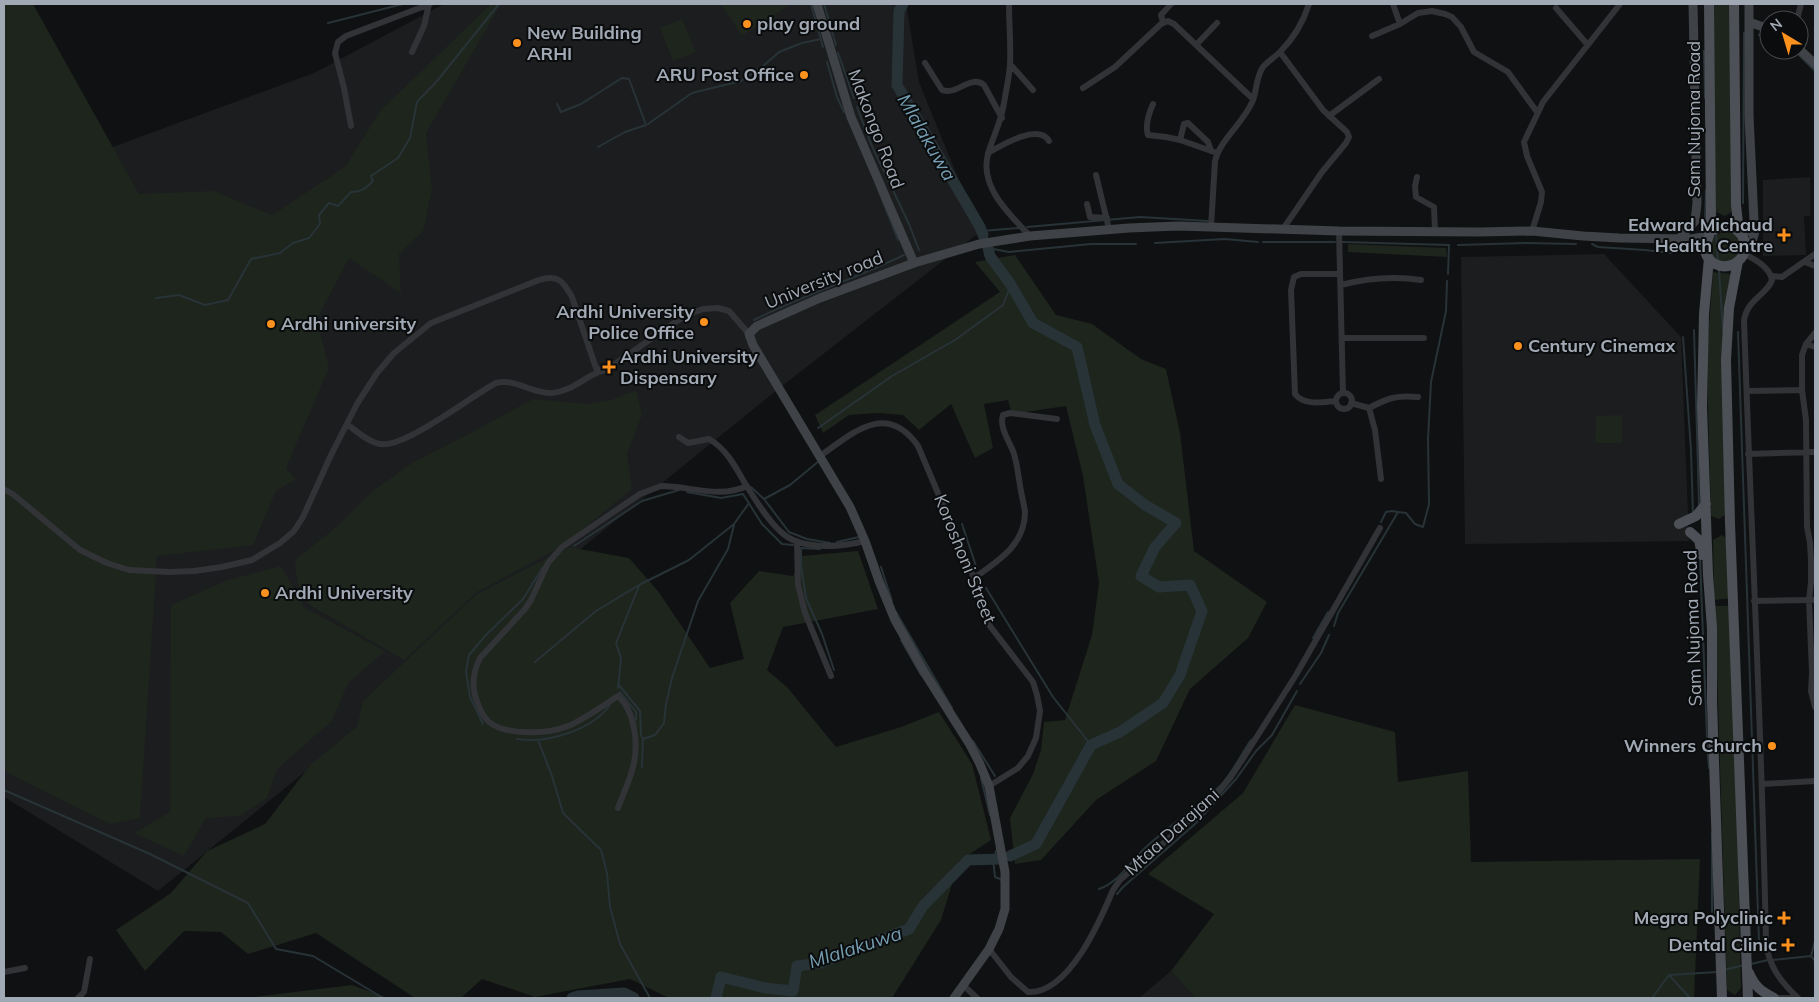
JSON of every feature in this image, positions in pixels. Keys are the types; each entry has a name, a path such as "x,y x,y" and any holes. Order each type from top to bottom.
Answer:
{"main road":[{"name":"Sam Nujoma Road","path":"1708,4 1711,95 1709,234"},
{"path":"1734,4 1736,205 1740,233 1745,242 1728,308 1726,360 1730,523 1748,998"},
{"path":"1740,233 1727,226 1721,226 1709,234 1705,246 1707,255 1715,264 1723,266 1731,265 1742,255"},
{"name":"Sam Nujoma Road","path":"1707,255 1702,356 1702,408 1709,599 1712,628 1712,702 1722,998"},
{"path":"1679,524 1696,516 1706,504"},
{"path":"1690,532 1699,540 1712,628"},
{"path":"1746,968 1756,987 1774,998"}],"street":[{"path":"412,52 424,26 429,4"},
{"path":"351,126 335,53 338,42 346,36 429,4"},
{"name":"Makongo Road","path":"817,4 851,117 914,263"},
{"path":"1009,4 1010,64 1002,118 988,153 987,164 993,192 997,199 1030,236"},
{"path":"1163,22 1161,15 1171,4"},
{"path":"1214,152 1238,126 1253,99 1263,67 1292,40 1303,24 1309,4"},
{"path":"1393,4 1400,24"},
{"path":"1680,238 1694,221 1698,203 1693,4"},
{"path":"1749,4 1750,116 1755,234 1752,243 1742,255 1760,264 1772,276 1782,277 1815,254"},
{"path":"1532,231 1542,192 1524,145 1537,112 1617,5"},
{"path":"1556,8 1587,44"},
{"path":"1372,36 1426,12 1438,11 1452,17 1461,28 1471,49 1508,72 1537,112"},
{"path":"1083,88 1115,67 1163,22 1170,22 1253,99"},
{"path":"1749,22 1759,26"},
{"path":"1196,45 1217,23"},
{"path":"1280,52 1303,84 1329,116 1347,132 1349,137 1309,189 1283,229"},
{"path":"925,63 942,90 946,92 979,81 984,85 1002,118"},
{"path":"1010,64 1033,90"},
{"path":"1329,116 1379,79"},
{"path":"1153,104 1149,115 1148,136 1180,140 1214,152"},
{"path":"1180,140 1184,124 1188,123 1208,142 1214,152 1215,162 1210,227"},
{"path":"988,153 1011,141 1028,136 1041,134 1046,136 1049,141"},
{"path":"1096,175 1109,230"},
{"path":"1417,177 1415,186 1416,197 1434,207 1435,231"},
{"path":"1087,204 1090,217 1107,218"},
{"path":"1740,233 1748,232 1754,225 1754,214"},
{"name":"University road","path":"749,334 756,326 774,317 864,280 979,244 1030,236 1159,226 1339,231 1532,231 1582,236 1692,239 1709,234"},
{"path":"1339,231 1343,394"},
{"path":"1692,239 1707,255"},
{"path":"1805,262 1815,266"},
{"path":"1336,401 1310,402 1298,398 1295,394 1291,290 1294,277 1301,274 1340,274"},
{"path":"1772,276 1770,284 1757,296 1745,315 1748,454 1763,784 1768,954 1776,975 1798,998"},
{"path":"1341,285 1376,278 1398,277 1421,280"},
{"path":"4,489 14,495 80,550 107,563 129,570 170,572 222,567 252,560 280,543 294,530 303,517 309,500 347,424 376,373 394,353 422,329 451,315 547,278 555,278 566,286 596,368 600,370"},
{"path":"347,424 378,444 391,444 434,422 496,383 504,381 513,382 541,393 553,393 574,387 600,370 606,370 687,315 702,309 718,308 729,311 749,334 753,345 775,383 850,507 895,620 926,675 969,743 989,786 1006,872 1005,909 989,949 954,998"},
{"path":"1815,333 1806,344 1802,355 1802,390 1806,420 1806,527 1810,543 1811,561 1811,692 1815,707"},
{"path":"1343,338 1424,338"},
{"path":"1806,344 1815,347"},
{"path":"1747,391 1802,390"},
{"path":"1343,394 1350,396 1351,403 1344,409 1339,407 1336,401 1338,396 1343,394"},
{"path":"1351,403 1369,408 1391,397 1404,395 1418,397"},
{"path":"1369,408 1375,430 1382,479"},
{"path":"974,578 1009,552 1018,540 1023,527 1025,511 1014,454 1004,428 1003,415 1010,414 1057,420"},
{"name":"Koroshoni Street","path":"820,456 857,430 877,423 888,423 913,438 924,458 974,578 990,626 1033,682 1037,695 1040,711 1036,738 1028,756 1018,768 989,786"},
{"path":"680,436 688,443 704,439 713,441 722,449 781,533 797,542 837,546 865,541"},
{"path":"1748,454 1815,452"},
{"path":"618,808 634,766 635,748 631,713 618,696 568,726 541,732 500,728 488,721 478,705 473,687 475,667 480,658 525,609 548,563 555,554 571,540 629,501 651,488 661,486 723,492 738,490 747,486"},
{"name":"Mtaa Darajani","path":"989,949 1011,977 1028,992 1040,990 1068,970 1082,953 1113,890 1120,880 1215,796 1244,757 1296,676 1380,528"},
{"path":"797,542 798,585 805,613 831,676"},
{"path":"1754,602 1812,600"},
{"path":"1763,784 1815,781"},
{"path":"78,998 84,992 90,959"},
{"path":"4,972 25,968"},
{"path":"963,985 977,998"},
{"path":"1765,998 1798,998"}],"shaded area":[{"path":"4,4 33,4 139,194 214,191 272,215 345,167 380,111 491,4 501,4 426,133 432,190 423,231 399,254 401,293 349,258 317,319 329,368 286,468 296,479 276,491 253,545 157,556 140,818 110,824 4,771"},
{"name":"Ardhi University","path":"444,4 906,4 919,82 980,232 777,390 158,891 4,797 4,187 314,73"},
{"name":"play ground","path":"721,4 791,4 742,36"},
{"path":"1712,4 1731,4 1733,211 1725,216 1716,212"},
{"path":"682,19 696,52 673,61 660,28"},
{"name":"Edward Michaud Health Centre","path":"1810,177 1810,216 1804,216 1806,255 1763,256 1763,180"},
{"path":"1727,231 1733,233 1740,240 1740,256 1725,263 1714,258 1710,248 1715,235"},
{"path":"1348,244 1446,248 1447,257 1348,252"},
{"path":"1604,254 1681,337 1689,541 1465,544 1461,257"},
{"path":"1015,255 1056,315 1092,324 1141,359 1166,369 1180,433 1194,551 1267,602 1248,638 1190,689 1156,761 1096,800 1041,860 1015,864 1010,818 1033,774 1041,750 1044,722 1065,720 1092,635 1099,583 1083,476 1066,406 1012,414 1008,400 984,404 993,448 975,458 951,404 919,430 903,415 878,413 849,415 823,433 815,415 1000,292 975,262"},
{"path":"1713,272 1731,274 1726,514 1719,519 1711,516 1708,407 1708,339"},
{"path":"636,390 642,415 627,454 632,489 561,547 477,592 404,660 308,604 297,582 295,560 340,524 374,490 412,463 533,399 588,404 611,400"},
{"path":"1622,415 1622,443 1595,443 1596,416"},
{"path":"1722,535 1729,540 1732,598 1714,600 1713,540"},
{"path":"569,547 629,558 658,591 710,668 744,659 730,603 759,571 793,576 801,556 858,551 878,609 783,627 767,670 788,688 836,747 901,727 939,712 972,764 991,840 959,861 941,920 892,998 669,998 630,979 535,997 482,979 461,998 415,998 316,933 248,954 221,932 184,931 145,971 116,930 171,893 207,851 265,824 311,764 357,727 363,701 477,594"},
{"path":"281,566 305,608 385,651 348,683 332,721 277,769 267,798 240,816 206,818 184,856 134,833 170,812 171,605 228,580"},
{"path":"1715,606 1732,606 1741,988 1735,995 1727,990"},
{"path":"1295,705 1395,732 1398,782 1468,771 1471,862 1700,859 1694,998 1196,998 1171,971 1214,914 1148,874 1243,793"},
{"path":"1171,971 1197,998 1139,998"},
{"path":"352,985 388,998 245,998"}],"waterway":[{"path":"328,23 403,4"},
{"path":"156,298 179,295 205,305 228,300 251,259 280,253 293,243 309,238 320,224 319,215 329,203 338,206 351,192 366,188 373,181 371,176 398,158 410,138 417,102 437,81 499,4"},
{"path":"811,4 823,47"},
{"path":"824,4 836,45"},
{"name":"Mlalakuwa","path":"903,4 899,11 897,85 983,235"},
{"path":"1743,203 1744,33"},
{"path":"648,124 692,93 741,81 762,67 779,52 802,43 821,39"},
{"path":"1705,58 1704,51 1705,98"},
{"path":"838,53 854,98"},
{"path":"1804,60 1815,71"},
{"path":"827,62 837,97 844,112"},
{"path":"557,104 561,112 581,104 622,78 629,79 646,125 625,132 598,147"},
{"path":"857,107 871,144 909,224 919,250"},
{"path":"877,187 898,240"},
{"path":"1705,220 1706,190"},
{"path":"1027,227 1140,217 1208,221"},
{"path":"982,231 1019,228"},
{"path":"1716,232 1718,262"},
{"path":"1155,243 1225,239 1258,242"},
{"path":"1263,242 1335,242"},
{"path":"1342,242 1449,245 1448,274"},
{"path":"988,248 1009,252 1091,244 1136,244"},
{"path":"1458,245 1576,244"},
{"path":"1592,244 1598,247 1672,253"},
{"path":"988,248 990,256 1011,285 1033,323 1077,347 1095,425 1118,484 1145,505 1176,523 1155,547 1141,576 1159,587 1190,585 1202,611 1180,675 1163,703 1120,732 1091,745 1036,844 1010,856"},
{"path":"754,320 904,255"},
{"path":"1719,270 1723,330"},
{"path":"1334,626 1338,613 1398,512 1406,513 1415,524 1423,527 1429,504 1428,439 1431,382 1446,311 1447,281"},
{"path":"818,428 892,376 955,340 1003,305 1011,285"},
{"path":"1694,330 1699,504"},
{"path":"1738,332 1759,943"},
{"path":"1683,337 1691,450 1693,514"},
{"path":"764,499 790,485 819,461"},
{"path":"751,487 764,499 789,532 807,539 830,543"},
{"path":"574,546 642,501 679,490"},
{"path":"687,492 721,498 743,494 762,524 782,544 793,545"},
{"path":"535,662 596,611 639,585 689,560 734,524 749,503"},
{"path":"1381,522 1386,512 1398,512"},
{"path":"962,524 977,569"},
{"path":"643,739 655,735 664,723 672,678 698,601 728,549 734,525"},
{"path":"837,542 859,537"},
{"path":"820,549 801,548 801,565 806,598 822,634 834,670"},
{"path":"1700,559 1707,737"},
{"path":"483,724 470,697 466,672 469,655 485,636 523,599 543,567"},
{"path":"881,567 892,601"},
{"path":"618,688 621,658 616,643 639,586"},
{"path":"986,588 1053,697 1091,745"},
{"path":"896,612 952,708"},
{"path":"1313,638 1328,612"},
{"path":"1300,684 1321,653 1329,635"},
{"path":"901,640 921,675"},
{"path":"619,685 640,711 641,735 643,739 642,767"},
{"path":"1117,894 1195,824 1236,779 1256,751 1272,735 1297,691"},
{"path":"619,693 636,712 636,720"},
{"path":"517,739 542,739 568,733 592,722 610,705"},
{"path":"538,740 552,776 563,813 601,850 607,873 610,907 620,944 650,998"},
{"path":"1099,889 1118,877 1153,841 1221,785 1251,740"},
{"path":"973,741 995,776"},
{"path":"1707,745 1709,768"},
{"path":"981,778 990,815"},
{"path":"4,790 150,854 248,903 276,949 313,956 383,998"},
{"path":"1712,833 1712,912"},
{"path":"997,849 993,859 995,877 1002,881"},
{"name":"Mlalakuwa","path":"716,998 721,977 765,988 793,991 797,966 820,963 909,929 923,906 968,860 1000,859"},
{"path":"1773,960 1811,956 1815,941"},
{"path":"1811,956 1815,961"},
{"path":"1751,964 1768,960"},
{"path":"1724,970 1744,965"},
{"path":"1652,998 1669,975 1717,972"},
{"path":"1669,975 1690,998"},
{"name":"Mlalakuwa","path":"572,998 624,993 634,998"}],"place":[{"name":"play ground","path":"747,24"},
{"name":"New Building ARHI","path":"517,43"},
{"name":"ARU Post Office","path":"804,75"},
{"name":"Edward Michaud Health Centre","path":"1784,235"},
{"name":"Ardhi University Police Office","path":"704,322"},
{"name":"Ardhi university","path":"271,324"},
{"name":"Century Cinemax","path":"1518,346"},
{"name":"Ardhi University Dispensary","path":"609,367"},
{"name":"Ardhi University","path":"265,593"},
{"name":"Winners Church","path":"1772,746"},
{"name":"Megra Polyclinic","path":"1784,918"},
{"name":"Dental Clinic","path":"1788,945"}]}
